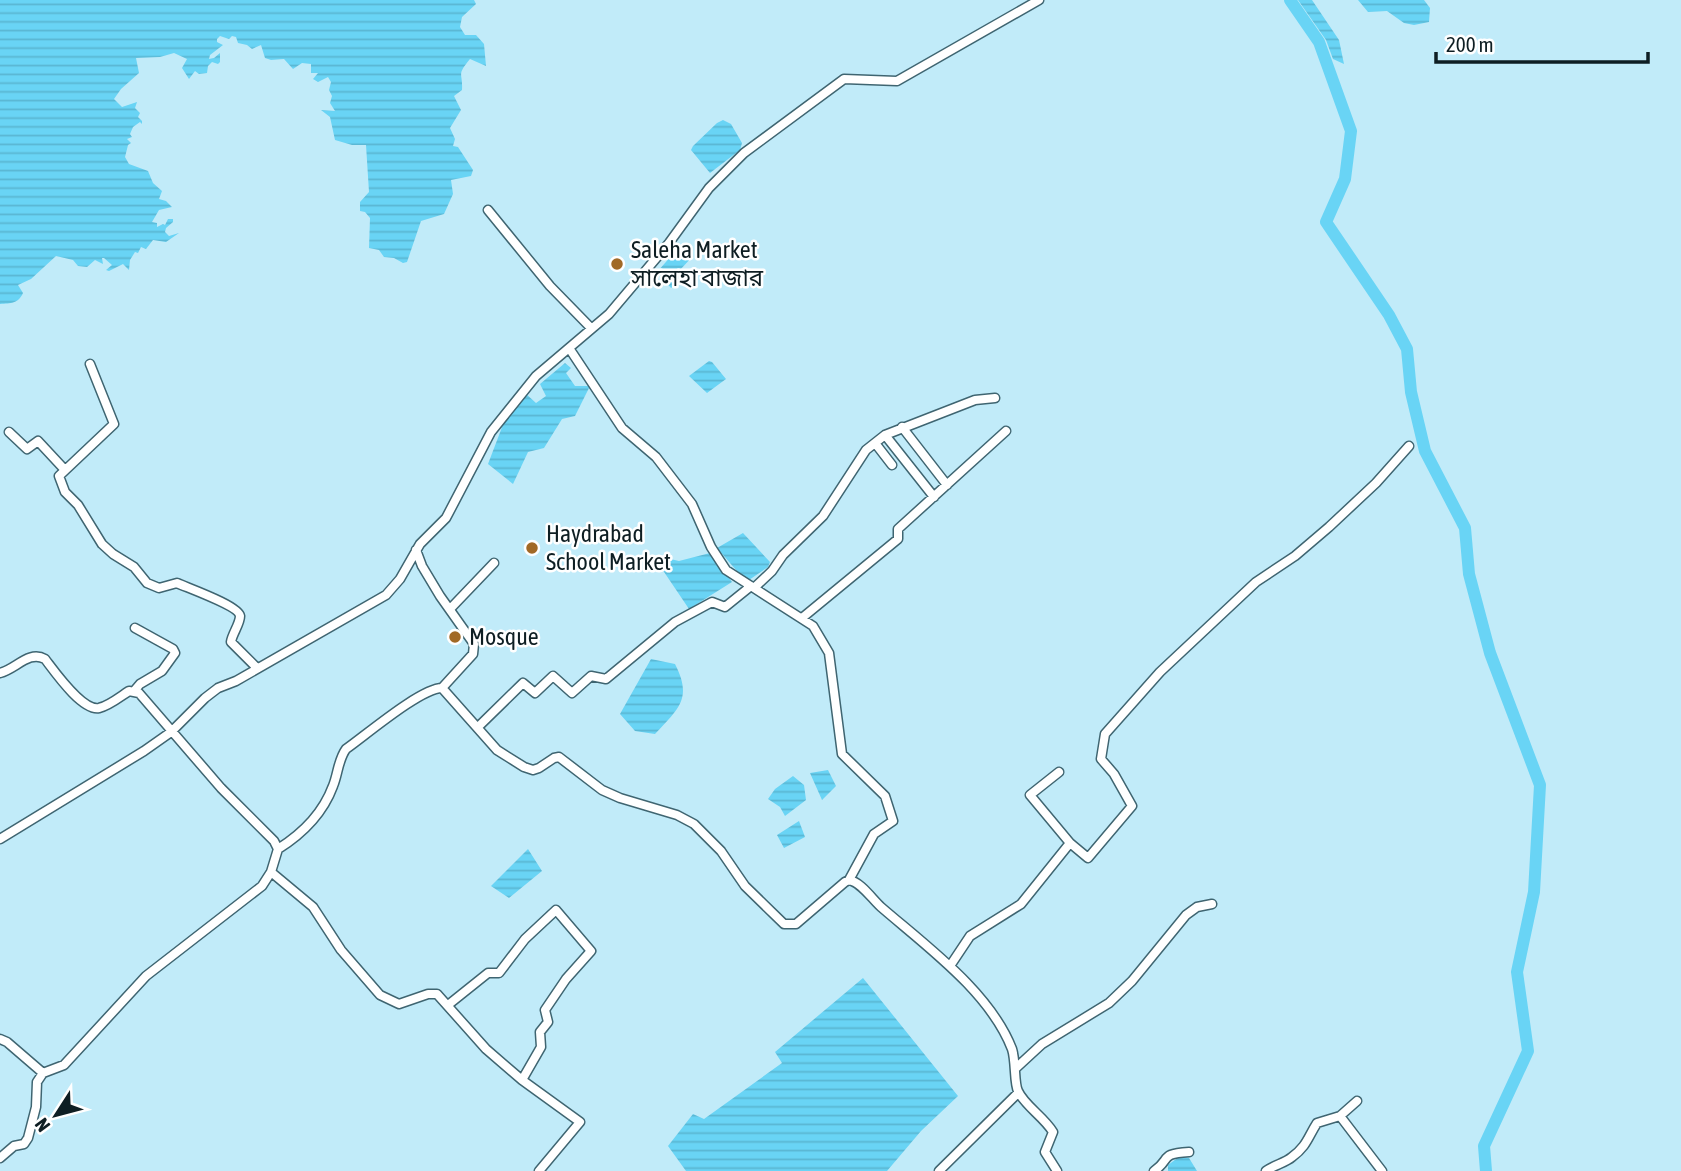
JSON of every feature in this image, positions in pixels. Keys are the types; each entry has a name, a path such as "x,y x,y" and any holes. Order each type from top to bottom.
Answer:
{"street":[{"path":"0,839 144,751 171,732 211,693 386,595 400,579 416,550 446,518 491,432 536,376 610,314 670,243 709,188 744,153 844,79 897,81 1039,0"},
{"path":"488,210 551,286 591,328"},
{"path":"442,688 497,750 524,767 533,770 559,757 603,790 687,819 713,842 745,886 784,924 796,924 849,880 874,834 893,821 885,796 842,754 829,653 813,626 726,570 710,547 692,504 656,457 622,428 569,348"},
{"path":"90,364 114,424 59,476 60,483 78,505 102,544 134,568 147,583 159,588 177,583 225,603 237,611 240,617 231,642 257,668"},
{"path":"478,727 523,683 535,693 553,676 572,693 591,676 606,679 675,622 712,602 725,607 772,571 783,555 823,516 866,450 885,435 902,426 975,400 995,398"},
{"path":"902,426 947,485"},
{"path":"802,618 898,539 898,529 1006,430"},
{"path":"9,432 27,449 38,442 65,470"},
{"path":"885,435 934,497"},
{"path":"875,443 892,465"},
{"path":"1059,772 1030,795 1070,843 1088,858 1132,806 1114,774 1101,759 1105,734 1160,672 1256,582 1295,556 1329,527 1376,483 1409,446"},
{"path":"0,1158 28,1138 36,1107 37,1082 43,1073 64,1065 146,976 262,886 271,873 278,849 303,831 316,816 333,788 341,756 346,749 393,714 432,690 442,688 474,654 474,644 422,566 416,550"},
{"path":"450,609 494,563"},
{"path":"0,673 32,656 38,656 45,659 75,695 89,707 100,708 134,691 140,684 162,671 175,653 173,649 135,628"},
{"path":"134,691 139,693 220,788 274,841 278,849"},
{"path":"950,965 970,936 1021,904 1070,843"},
{"path":"271,873 313,907 341,950 380,995 399,1004 428,994 437,994 486,1049 522,1080 580,1122 538,1171"},
{"path":"849,880 856,882 950,965 984,1002 1012,1048 1018,1093 1053,1132 1045,1152 1057,1171"},
{"path":"1016,1068 1042,1044 1109,1003 1132,981 1186,915 1197,907 1212,904"},
{"path":"448,1005 488,974 499,973 525,939 556,911 591,951 566,979 545,1010 548,1022 540,1032 541,1047 522,1080"},
{"path":"0,1039 43,1073"},
{"path":"939,1171 1018,1093"},
{"path":"1266,1171 1291,1159 1310,1139 1317,1123 1340,1116 1357,1101"},
{"path":"1340,1116 1382,1171"},
{"path":"1154,1171 1171,1153 1189,1152"}],"water":[{"path":"0,0 474,0 476,4 462,17 460,27 465,35 476,35 484,44 486,66 470,59 463,68 462,90 454,96 461,110 450,128 455,139 453,146 458,147 473,170 471,176 451,180 453,194 444,214 421,221 407,262 384,257 379,250 369,248 370,218 360,211 360,202 369,192 366,145 352,145 335,140 330,117 321,110 335,111 330,103 331,82 328,77 318,82 313,79 318,73 311,73 311,64 302,63 293,69 284,59 265,58 261,45 252,49 238,43 236,37 232,36 229,39 220,36 217,39 217,42 223,45 210,55 209,59 220,53 218,64 212,62 207,73 199,74 195,71 189,79 182,68 187,59 174,53 160,57 136,58 139,73 114,99 122,107 137,102 135,108 142,121 142,124 140,122 133,127 130,134 132,137 127,139 131,143 125,157 129,164 148,171 153,183 162,191 159,199 172,207 159,210 152,222 157,223 157,227 165,225 168,219 173,219 165,232 169,236 179,233 166,242 153,240 146,249 141,247 130,260 129,270 123,264 106,270 112,265 104,258 103,264 95,260 87,267 56,256 31,279 18,285 23,293 19,299 0,304"},
{"path":"1298,0 1312,0 1339,40 1344,64 1333,59 1326,40"},
{"path":"1358,0 1424,0 1430,8 1429,22 1414,25 1404,23 1387,11 1368,12"},
{"path":"723,120 731,124 742,143 740,150 710,173 691,150"},
{"path":"681,245 693,256 679,271 684,278 671,288 657,272"},
{"path":"709,361 726,379 707,393 689,376"},
{"path":"565,363 571,368 566,373 575,386 590,386 575,416 562,419 544,448 528,452 513,484 488,464 504,422 525,393 536,403 546,396 540,384"},
{"path":"743,533 770,562 768,567 749,580 743,578 717,548"},
{"path":"710,553 732,582 689,609 660,566 666,558 679,561"},
{"path":"651,659 675,664 683,686 683,695 676,710 655,734 635,731 620,714"},
{"path":"828,770 836,786 822,800 810,773"},
{"path":"793,776 804,785 806,800 785,816 780,807 768,799 775,789"},
{"path":"799,821 805,837 784,848 777,835"},
{"path":"528,849 542,871 509,898 491,886"},
{"path":"863,978 958,1096 921,1131 887,1171 686,1171 668,1146 693,1114 704,1119 782,1063 775,1052"},
{"path":"1179,1157 1189,1158 1197,1171 1168,1171 1168,1165"}],"waterway":[{"path":"1290,0 1319,42 1351,131 1345,179 1326,222 1389,315 1407,349 1411,392 1425,451 1465,528 1469,574 1490,653 1540,785 1534,892 1517,972 1528,1051 1484,1146 1486,1171"}],"place":[{"name":"Saleha Market সালেহা বাজার","path":"617,264"},
{"name":"Haydrabad School Market","path":"532,548"},
{"name":"Mosque","path":"455,637"}]}
